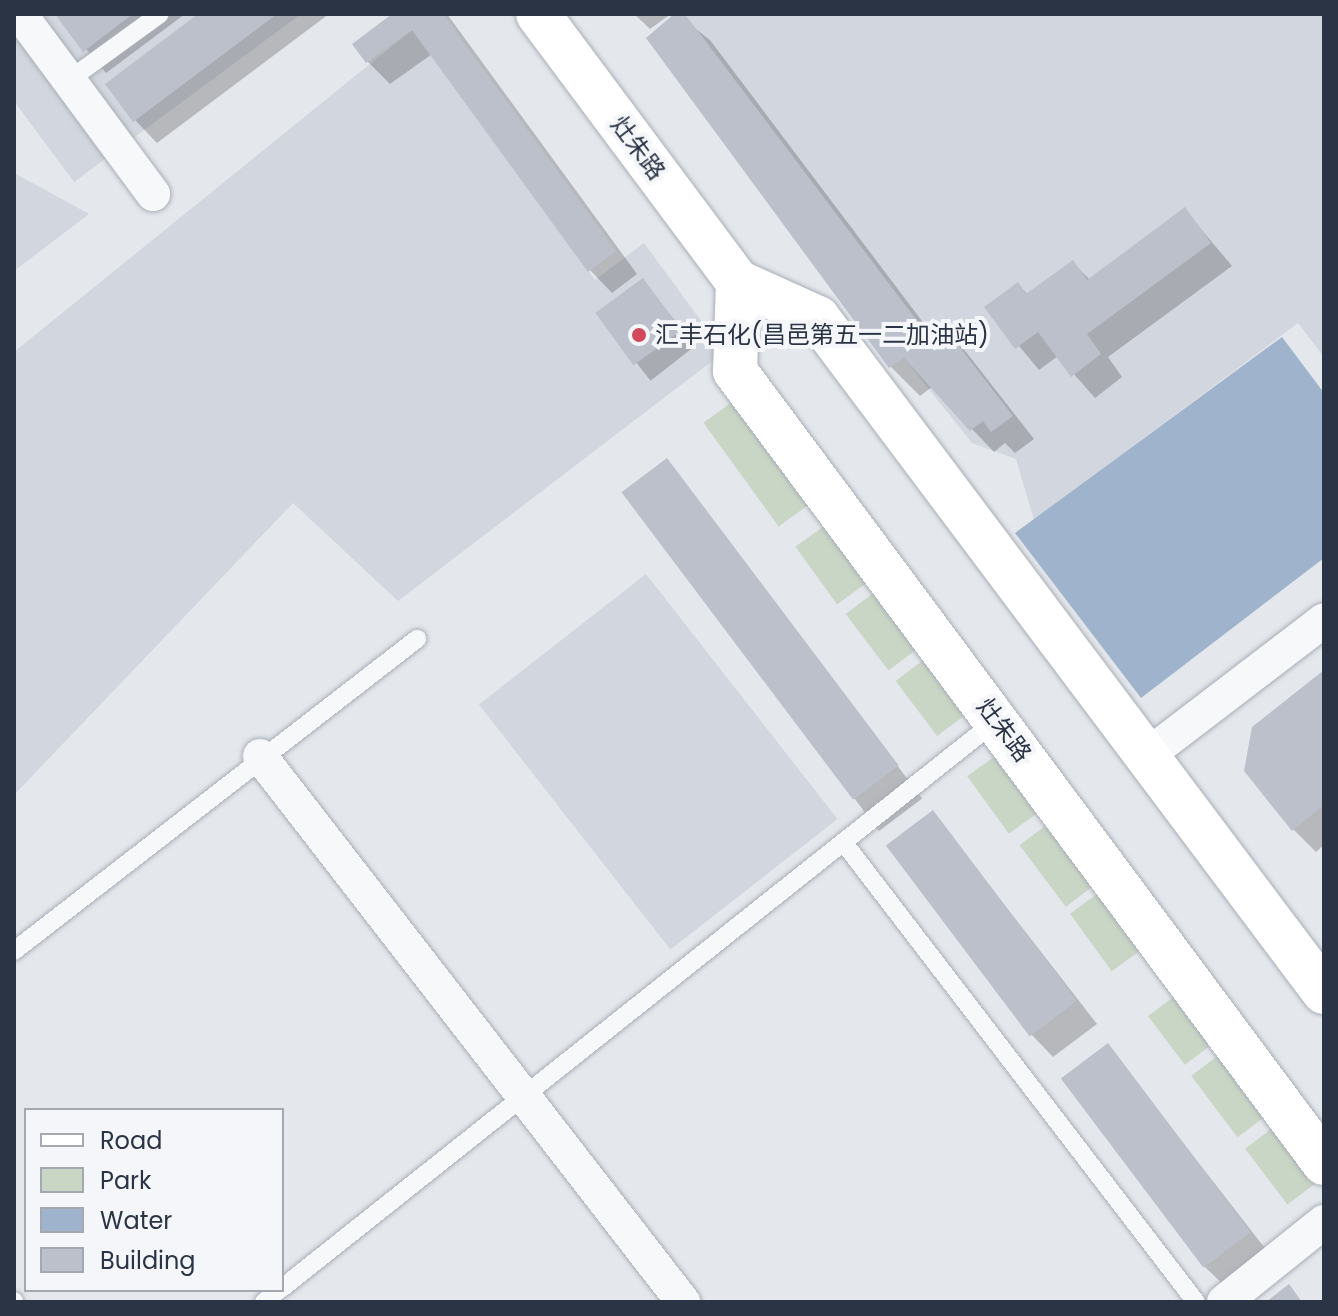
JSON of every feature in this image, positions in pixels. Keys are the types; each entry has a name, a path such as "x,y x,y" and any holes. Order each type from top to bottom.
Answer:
{"main road":[{"name":"灶朱路","path":"538,14 738,282 818,318 1149,754 1324,992"},
{"name":"灶朱路","path":"738,282 735,371 1324,1163"}],"street":[{"path":"20,14 153,194"},
{"path":"1149,754 1324,620"},
{"path":"260,756 522,1100 683,1302"},
{"path":"1224,1302 1324,1222"}],"lane":[{"path":"69,80 160,14"},
{"path":"14,951 260,756 417,639"},
{"path":"284,1287 997,720"},
{"path":"844,843 1196,1302"}],"shaded area":[{"path":"14,14 301,14 74,182 14,101"},
{"path":"685,14 1324,14 1324,357 1298,323 1034,520 1016,459 972,443 904,358 929,337"},
{"path":"412,30 595,280 644,243 724,352 398,601 293,503 14,795 14,352"},
{"path":"14,173 89,214 14,271"},
{"path":"646,574 837,819 670,950 479,705"}],"green space":[{"path":"739,397 814,501 779,526 703,423"},
{"path":"831,521 873,578 837,604 795,547"},
{"path":"880,588 923,645 888,671 846,614"},
{"path":"930,655 972,710 937,736 896,681"},
{"path":"1002,751 1044,808 1009,834 967,776"},
{"path":"1053,820 1099,881 1066,907 1019,845"},
{"path":"1104,889 1146,946 1112,971 1070,914"},
{"path":"1180,992 1217,1041 1185,1065 1148,1016"},
{"path":"1224,1051 1270,1112 1238,1137 1191,1076"},
{"path":"1278,1124 1320,1180 1287,1205 1245,1149"}],"water":[{"path":"1282,337 1324,393 1324,558 1141,698 1015,533"}],"building":[{"path":"55,14 133,14 83,52"},
{"path":"198,14 277,14 133,122 105,84"},
{"path":"392,14 443,14 616,251 588,272 412,30 366,63 352,44"},
{"path":"674,14 685,14 930,338 944,327 1013,416 991,432 983,421 970,431 904,358 889,368 646,38"},
{"path":"1185,207 1211,243 1087,334 1101,354 1071,377 1038,332 1015,349 984,307 1018,282 1026,294 1073,260 1087,280"},
{"path":"643,278 681,331 633,365 595,313"},
{"path":"667,458 899,765 853,800 621,492"},
{"path":"1324,670 1324,805 1292,831 1244,771 1252,727"},
{"path":"933,810 1077,1001 1030,1036 886,846"},
{"path":"1108,1043 1251,1232 1204,1268 1061,1079"},
{"path":"1289,1284 1302,1302 1266,1302"}],"place":[{"name":"汇丰石化(昌邑第五一二加油站)","path":"639,335"}]}
